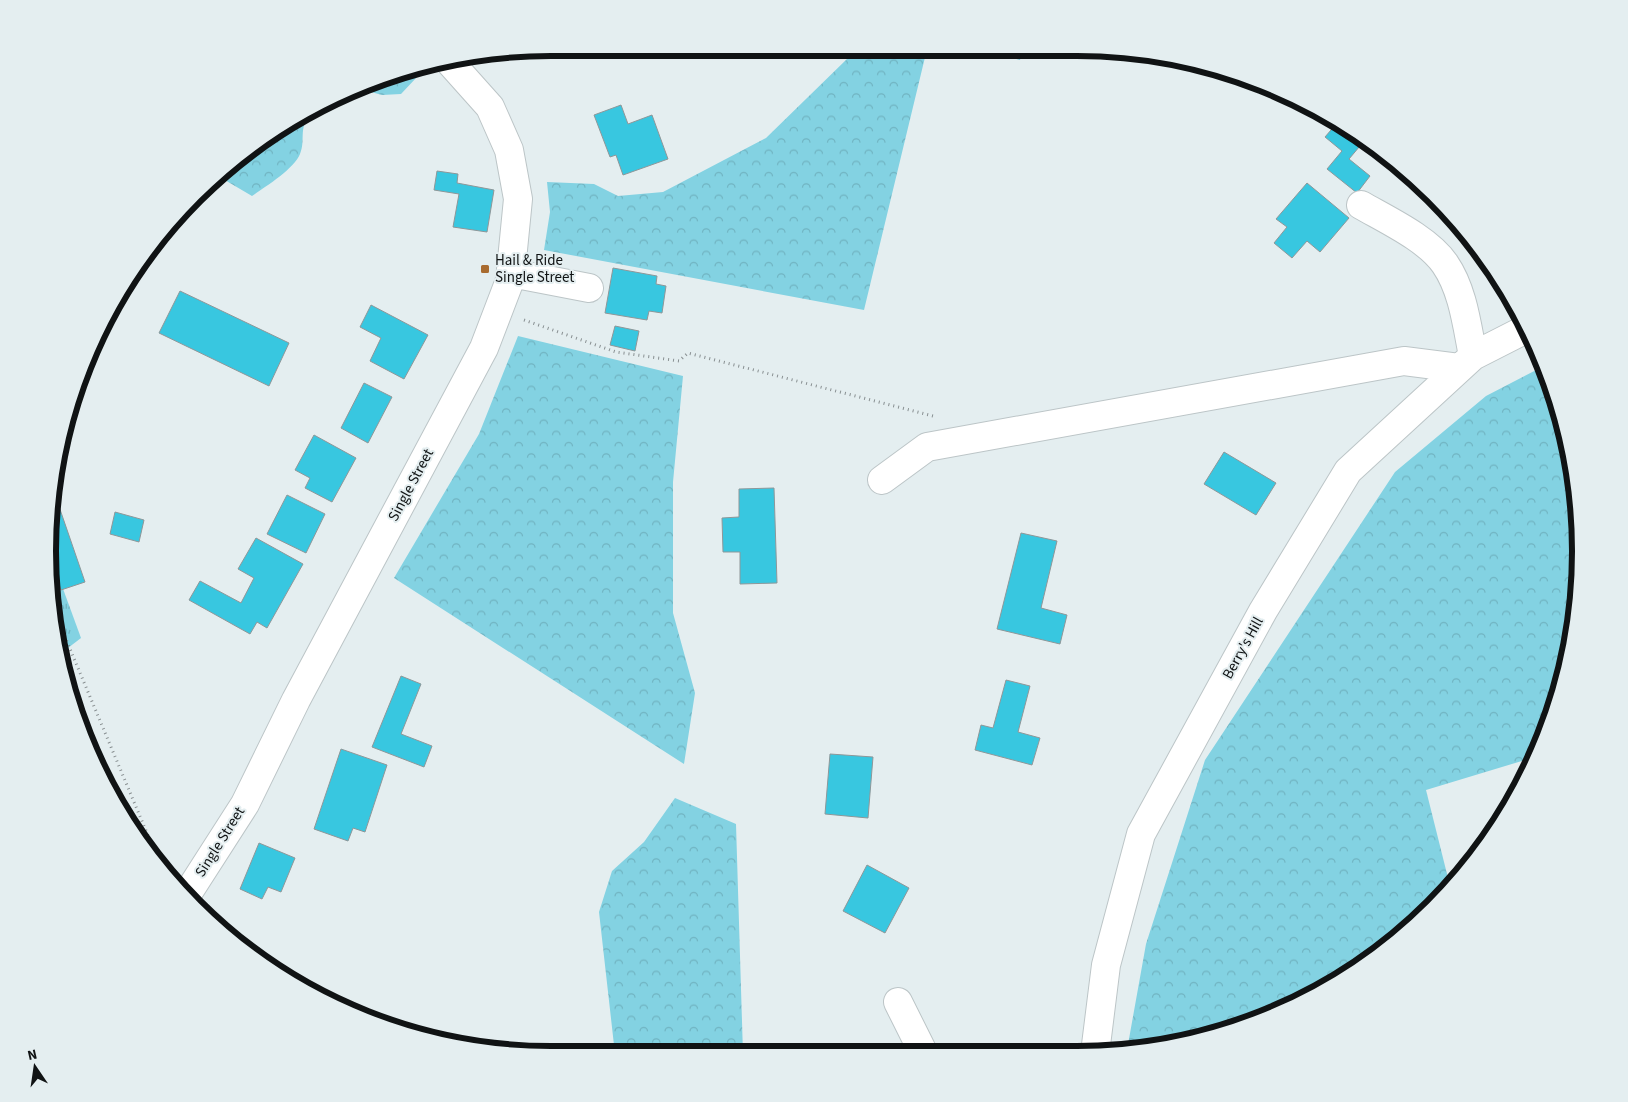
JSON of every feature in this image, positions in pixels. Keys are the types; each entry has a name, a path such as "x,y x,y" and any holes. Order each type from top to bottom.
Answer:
{"street":[{"name":"Single Street","path":"190,889 245,804 296,700 484,348 511,273 518,200 509,150 490,107 453,66"},
{"path":"882,480 927,447 1404,361 1466,362 1463,308 1455,282 1445,263 1425,244 1361,205"},
{"path":"511,273 588,288"},
{"name":"Berry's Hill","path":"1096,1045 1106,965 1141,834 1263,611 1348,471 1466,362 1520,331"},
{"path":"898,1002 920,1046"}],"path":[{"path":"498,310 616,352 679,361 688,353"},
{"path":"63,633 148,837"}],"green space":[{"path":"849,56 925,56 864,310 544,250 550,212 547,182 594,184 618,196 663,192 766,138"},
{"path":"1005,56 1021,56 1020,60"},
{"path":"416,75 417,77 401,94 382,95 369,91"},
{"path":"305,123 302,149 297,160 286,172 252,196 224,180 250,158"},
{"path":"518,336 683,376 673,482 673,613 695,693 684,764 394,578 479,434"},
{"path":"1537,370 1555,423 1568,486 1572,551 1568,616 1555,679 1525,760 1426,790 1448,878 1427,901 1378,944 1352,962 1296,995 1266,1008 1205,1029 1128,1043 1146,944 1205,760 1395,472 1486,396"},
{"path":"57,571 81,638 66,649 60,616"},
{"path":"675,798 736,824 743,1046 614,1046 599,912 612,871 644,842"}],"building":[{"path":"621,105 628,124 652,115 668,159 623,175 616,155 610,157 594,115"},
{"path":"1333,128 1360,146 1349,159 1370,176 1357,193 1327,169 1342,151 1325,137"},
{"path":"437,171 458,174 457,183 494,190 487,232 453,227 459,194 434,190"},
{"path":"1307,183 1349,218 1320,252 1307,241 1292,258 1274,243 1287,227 1276,219"},
{"path":"613,268 657,276 656,284 666,286 662,313 649,311 647,320 605,313"},
{"path":"180,291 289,343 269,386 159,333"},
{"path":"371,305 428,335 404,379 370,361 381,338 360,327"},
{"path":"615,326 639,331 635,351 610,345"},
{"path":"364,383 392,397 368,443 341,428"},
{"path":"314,435 356,458 332,502 305,488 310,478 295,470"},
{"path":"1224,452 1276,483 1256,515 1204,484"},
{"path":"774,488 777,583 740,584 740,552 723,552 722,518 739,517 739,489"},
{"path":"287,495 325,514 306,553 267,534"},
{"path":"58,504 85,582 61,590 57,578"},
{"path":"115,512 144,520 139,542 110,534"},
{"path":"1021,533 1057,541 1041,608 1067,615 1060,644 997,629"},
{"path":"256,538 303,564 267,628 257,622 250,634 189,600 200,581 241,603 254,578 238,569"},
{"path":"401,676 421,684 401,734 432,746 424,767 372,747"},
{"path":"1006,680 1030,686 1018,732 1040,738 1032,765 975,750 981,725 993,728"},
{"path":"341,749 387,765 365,832 353,828 348,841 314,829"},
{"path":"830,754 873,757 868,818 825,814"},
{"path":"259,843 295,858 281,892 268,887 262,899 240,889"},
{"path":"867,865 909,888 885,933 843,911"}],"place":[{"name":"Hail & Ride Single Street","path":"485,269"}]}
